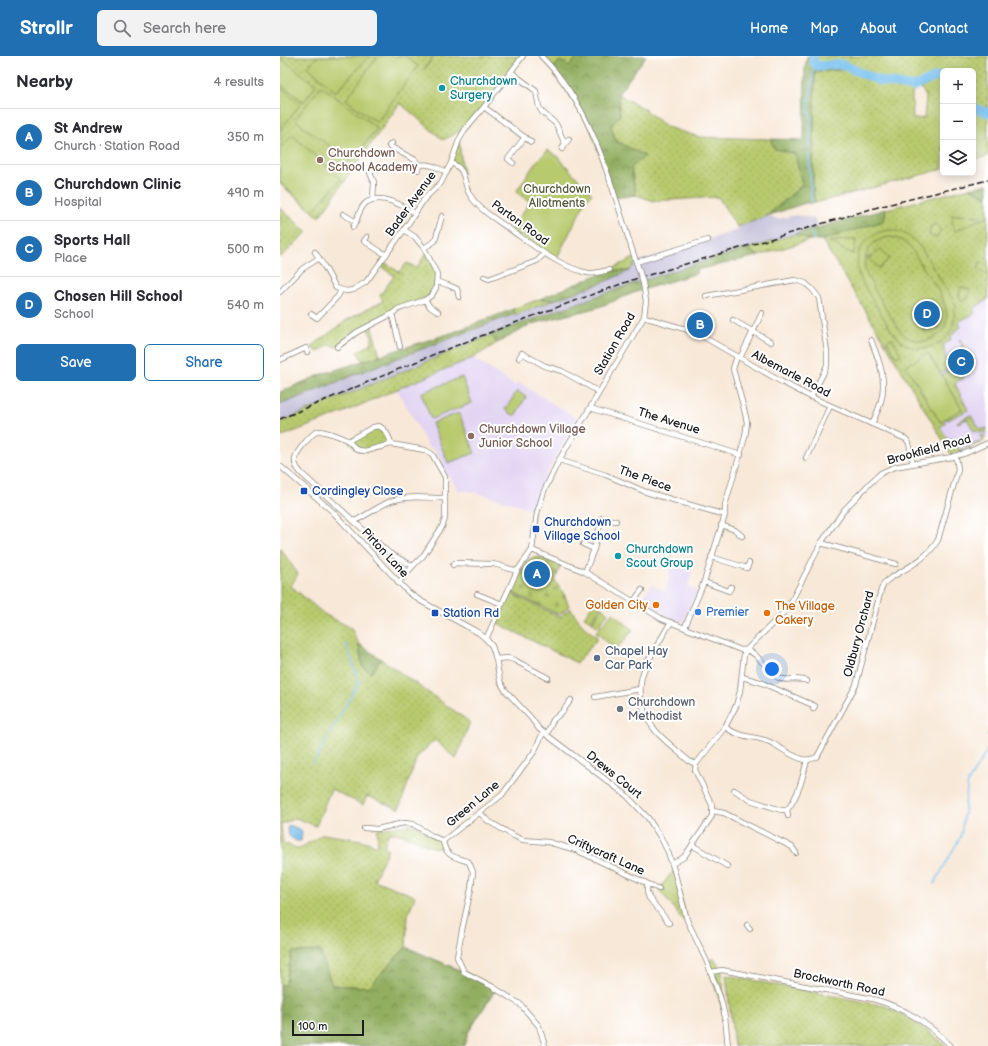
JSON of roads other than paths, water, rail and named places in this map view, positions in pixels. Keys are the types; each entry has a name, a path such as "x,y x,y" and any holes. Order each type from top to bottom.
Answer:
{"street":[{"path":"451,163 459,140 466,128 523,56"},
{"name":"Station Road","path":"486,639 517,571 532,550 537,513 544,491 559,460 644,317 646,301 643,283 606,168 589,125 569,88 541,56"},
{"path":"511,72 536,91 539,107 542,112 556,124 565,144"},
{"path":"484,107 531,142"},
{"path":"556,124 561,120"},
{"path":"513,163 508,159 525,137"},
{"path":"562,149 569,139"},
{"path":"392,143 389,146 415,160 419,168 432,165 447,172"},
{"name":"Bader Avenue","path":"341,290 346,292 353,290 366,282 426,198 441,183 451,163"},
{"name":"Parton Road","path":"451,163 458,166 463,174 470,194 485,212 544,254 568,266 590,273 609,270"},
{"path":"370,173 374,182 373,200"},
{"path":"353,227 361,209 366,203 373,200 382,199 401,204 415,213"},
{"path":"343,214 356,222"},
{"path":"424,248 435,241 441,218 446,223"},
{"path":"337,347 357,332 392,314 398,309 425,300 432,295 438,282 437,274 424,248 415,237 404,230"},
{"name":"Bader Avenue","path":"367,236 364,241 386,255"},
{"path":"636,262 708,240"},
{"path":"315,252 332,283 336,288 341,290 338,296 317,318"},
{"path":"484,278 489,279 537,261 544,254"},
{"path":"280,292 302,269 319,258"},
{"path":"706,296 795,280 805,283 812,289 818,298 827,352 826,365 823,374 811,397"},
{"path":"438,282 457,290 459,297"},
{"path":"425,300 430,307 438,312"},
{"path":"685,627 704,582 725,515 725,505 746,437 747,422 733,369 762,313"},
{"path":"311,314 320,322"},
{"path":"392,314 400,348"},
{"name":"Albemarle Road","path":"644,317 695,332 811,397 906,439 909,443 913,464"},
{"path":"733,320 771,342"},
{"path":"871,340 883,375 881,401 872,424"},
{"path":"874,348 880,345"},
{"path":"280,360 306,348 307,352"},
{"path":"520,358 522,353 545,366 562,371 599,392"},
{"path":"806,458 830,406"},
{"name":"The Avenue","path":"590,408 741,455"},
{"path":"348,441 373,427 379,426 384,428 391,444"},
{"path":"398,582 423,556 442,527 445,519 445,477 432,454 425,450 391,444 365,450 357,450 348,441 324,431 314,433 296,453 296,466 301,473 389,553 412,566"},
{"name":"Brookfield Road","path":"747,649 788,608 821,543 844,510 870,482 881,473 894,467 955,456 988,443"},
{"name":"Oldbury Orchard","path":"807,760 817,757 856,685 884,583 925,557 932,550 938,540 958,470 955,456"},
{"name":"The Piece","path":"559,460 606,475 646,492 725,515"},
{"name":"Pirton Lane","path":"280,466 332,511 398,582 419,600 479,633 486,639"},
{"path":"355,521 390,502 399,499 409,497 445,498"},
{"path":"585,572 594,550 602,518 616,521"},
{"path":"721,525 735,530 742,536"},
{"path":"821,543 896,564"},
{"path":"583,544 594,550"},
{"path":"532,550 585,572 633,602 671,622 741,650 747,649 752,651 766,668 778,678 785,680 804,678"},
{"path":"711,557 747,567"},
{"path":"454,562 494,564 517,571"},
{"path":"704,582 729,591"},
{"path":"633,602 642,590"},
{"path":"480,601 479,594 502,604"},
{"path":"671,622 644,670 640,689 642,704 646,715 656,731 689,761 696,764"},
{"path":"486,639 492,646 500,681 505,690 543,733"},
{"path":"672,864 684,856 712,816 712,805 695,770 696,764 725,727 736,706 740,691 744,654 747,649"},
{"path":"496,659 508,658 514,660 548,678"},
{"path":"742,677 760,682 815,706 814,709"},
{"path":"595,697 640,689"},
{"name":"Green Lane","path":"443,841 502,795 518,776 534,752 543,733 548,732 553,720 572,700"},
{"path":"725,727 731,732 770,742 800,759 807,760 802,780 787,810 788,816"},
{"name":"Drews Court","path":"543,733 552,738 611,783 636,805 654,826 672,864 687,920 711,972 725,1017 728,1046"},
{"path":"734,798 735,791 750,800 781,810 787,810"},
{"path":"713,811 724,813 792,847 796,853"},
{"name":"Criftycraft Lane","path":"480,813 488,821 523,840 548,842 576,850 659,889"},
{"path":"364,828 377,829 404,823 412,824 443,841 444,848 448,854 469,862 473,872 471,889 457,957 464,972 494,987 520,1004 539,1026 545,1046"},
{"path":"692,845 727,866"},
{"path":"647,884 649,898 669,923"},
{"name":"Brockworth Road","path":"711,972 722,970 873,999 886,1003 904,1010 921,1020 951,1046"}],"water":[{"path":"289,825 301,830 301,841 296,841 288,835 287,827"}],"waterway":[{"path":"813,56 814,63 818,66 841,64 880,81 914,87 938,76 940,77"},
{"path":"812,203 809,159 811,121 809,100 814,63"},
{"path":"976,109 988,113"},
{"path":"812,233 814,241"},
{"path":"313,764 359,682 346,644"},
{"path":"934,884 961,836 968,782 988,749"}],"railway":[{"path":"280,419 437,353 632,280 878,207 988,180"}],"place":[{"name":"Churchdown Surgery","path":"442,88"},
{"name":"Churchdown School Academy","path":"320,160"},
{"name":"Chosen Hill School","path":"927,314"},
{"name":"Churchdown Clinic","path":"700,325"},
{"name":"Sports Hall","path":"961,362"},
{"name":"Churchdown Village Junior School","path":"471,436"},
{"name":"Cordingley Close","path":"304,491"},
{"name":"Churchdown Village School","path":"536,529"},
{"name":"Churchdown Scout Group","path":"618,556"},
{"name":"St Andrew","path":"537,574"},
{"name":"Golden City","path":"656,605"},
{"name":"Premier","path":"698,612"},
{"name":"Station Rd","path":"435,613"},
{"name":"The Village Cakery","path":"767,613"},
{"name":"Chapel Hay Car Park","path":"597,658"},
{"name":"Churchdown Methodist","path":"620,709"}],"park label":[{"name":"Churchdown Allotments","path":"557,196"}]}
